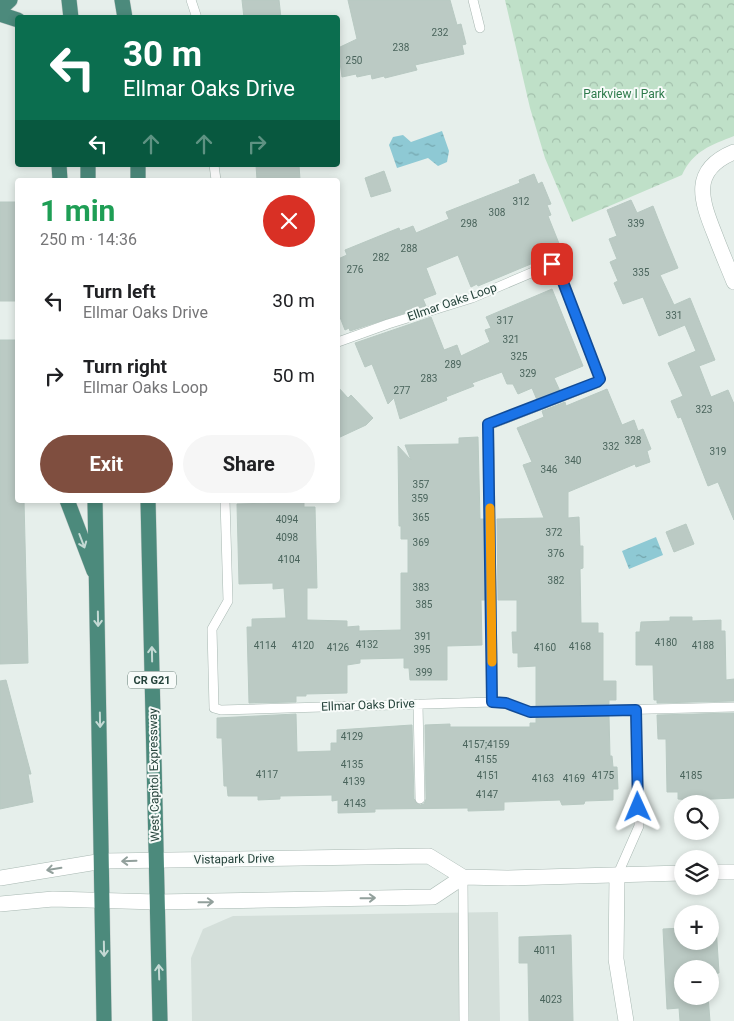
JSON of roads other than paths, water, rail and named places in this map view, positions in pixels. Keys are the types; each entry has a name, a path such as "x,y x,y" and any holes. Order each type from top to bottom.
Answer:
{"highway":[{"path":"0,9 10,0"},
{"path":"69,0 71,15"},
{"path":"122,0 124,15"},
{"path":"0,14 15,19"},
{"path":"68,503 98,582"},
{"path":"95,503 103,861 104,1021"},
{"name":"West Capitol Expressway","path":"148,503 160,1021"}],"street":[{"path":"734,152 712,165 704,177 701,194 706,214 734,282"},
{"name":"Vistapark Drive","path":"0,878 103,861 429,856 463,877"},
{"path":"719,872 734,872"},
{"path":"0,904 53,899 157,902 433,896 463,877 674,874"},
{"path":"617,876 616,959 626,1021"}],"lane":[{"path":"191,0 196,15"},
{"path":"473,0 480,28"},
{"name":"Ellmar Oaks Loop","path":"340,341 472,298 552,264 558,269 600,379 597,382 488,424 492,702"},
{"name":"Ellmar Oaks Drive","path":"225,503 228,601 212,629 214,708 221,710 492,702 506,703 530,712 734,707"},
{"path":"418,704 420,799"},
{"path":"617,876 639,826 636,710"},
{"path":"463,877 464,1021"}],"water":[{"path":"442,131 449,151 447,162 438,166 428,158 397,168 389,145 393,137 403,135 411,142"},
{"path":"656,537 663,555 629,569 622,551"}],"park label":[{"name":"Parkview I Park","path":"624,94"}]}
